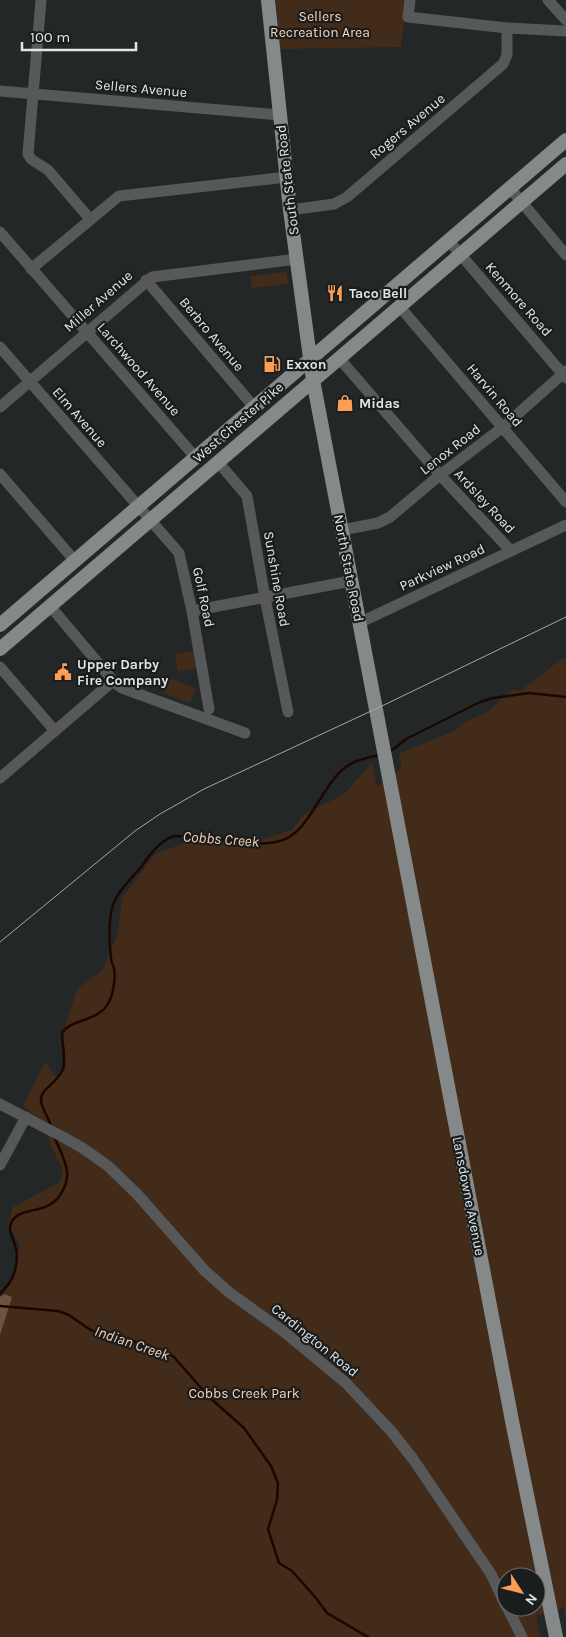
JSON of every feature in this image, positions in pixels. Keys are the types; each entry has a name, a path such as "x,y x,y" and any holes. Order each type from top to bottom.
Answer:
{"main road":[{"name":"South State Road","path":"268,0 290,210 310,360"},
{"name":"West Chester Pike","path":"0,625 566,140"},
{"name":"West Chester Pike","path":"0,649 566,164"},
{"name":"North State Road","path":"310,360 385,754"},
{"path":"14,613 26,627"},
{"name":"Lansdowne Avenue","path":"385,754 511,1416 556,1637"}],"street":[{"path":"41,0 28,154 31,160 48,170 90,219"},
{"path":"410,0 408,17 507,28 566,31"},
{"path":"548,0 566,20"},
{"name":"Rogers Avenue","path":"290,210 334,204 344,200 503,64 507,55 507,28"},
{"name":"Sellers Avenue","path":"0,91 280,115"},
{"path":"31,269 119,196 287,176"},
{"path":"510,188 566,254"},
{"name":"Larchwood Avenue","path":"0,232 196,458"},
{"name":"Kenmore Road","path":"449,241 565,374"},
{"name":"Miller Avenue","path":"0,407 146,280 158,275 297,259"},
{"name":"Berbro Avenue","path":"146,280 254,407"},
{"name":"Harvin Road","path":"400,307 566,502"},
{"name":"Elm Avenue","path":"0,347 138,507"},
{"name":"Ardsley Road","path":"339,358 440,475 510,551"},
{"name":"Lenox Road","path":"342,530 378,523 390,517 440,475 503,427 565,374"},
{"name":"Sunshine Road","path":"218,462 247,496 264,598 288,712"},
{"path":"0,474 75,561"},
{"name":"Golf Road","path":"138,507 178,554 192,611 208,709"},
{"name":"Parkview Road","path":"359,623 566,525"},
{"path":"192,611 351,581"},
{"path":"50,606 113,681 122,688 245,733"},
{"path":"0,667 55,731"},
{"path":"3,771 55,731 113,681"},
{"name":"Cardington Road","path":"0,1104 63,1136 108,1166 137,1194 205,1271 250,1309 283,1331 346,1383 413,1459 491,1574 496,1585"},
{"path":"0,1165 31,1119"},
{"name":"Cardington Road","path":"512,1617 522,1637"}],"green space":[{"name":"Sellers Recreation Area","path":"276,0 407,0 401,47 280,49"},
{"path":"286,272 289,284 252,288 250,276"},
{"path":"193,651 196,668 178,671 175,654"},
{"name":"Cobbs Creek Park","path":"566,658 566,1620 563,1606 555,1615 546,1615 546,1567 496,1567 496,1617 536,1617 540,1637 0,1637 0,1297 11,1281 20,1246 8,1225 13,1207 60,1182 63,1171 41,1123 23,1105 45,1062 56,1077 66,1069 63,1033 77,989 103,969 118,933 122,898 155,854 201,837 247,844 292,830 303,815 344,794 372,763 377,786 402,768 399,754 454,731 467,721 487,712 512,690 520,691 560,660"},
{"path":"169,678 196,688 190,703 164,693"}],"shaded area":[{"path":"4,1294 12,1297 0,1335 0,1297"}],"waterway":[{"name":"Cobbs Creek","path":"388,752 408,738 480,702 493,698 529,693 566,697"},
{"name":"Cobbs Creek","path":"51,1126 42,1106 41,1096 58,1078 63,1069 62,1033 66,1028 99,1013 109,1002 115,977 111,959 110,936 110,920 113,906 120,891 155,849 164,841 174,836 255,843 280,841 290,837 306,820 334,778 342,770 365,758 380,755"},
{"name":"Cobbs Creek","path":"0,1294 12,1278 16,1264 17,1254 10,1232 11,1223 15,1217 21,1214 51,1204 57,1199 66,1184 67,1177 64,1158 54,1136"},
{"name":"Indian Creek","path":"0,1306 58,1311 69,1315 99,1334 132,1340 148,1349 163,1350 174,1357 209,1397 244,1428 271,1466 278,1483 277,1500 268,1529 279,1563 292,1571 327,1613 368,1637"}],"tram line":[{"path":"0,942 135,831 160,814 204,789 566,617"}],"place":[{"name":"Taco Bell","path":"335,293"},
{"name":"Exxon","path":"272,364"},
{"name":"Midas","path":"345,403"},
{"name":"Upper Darby Fire Company","path":"63,672"}]}
